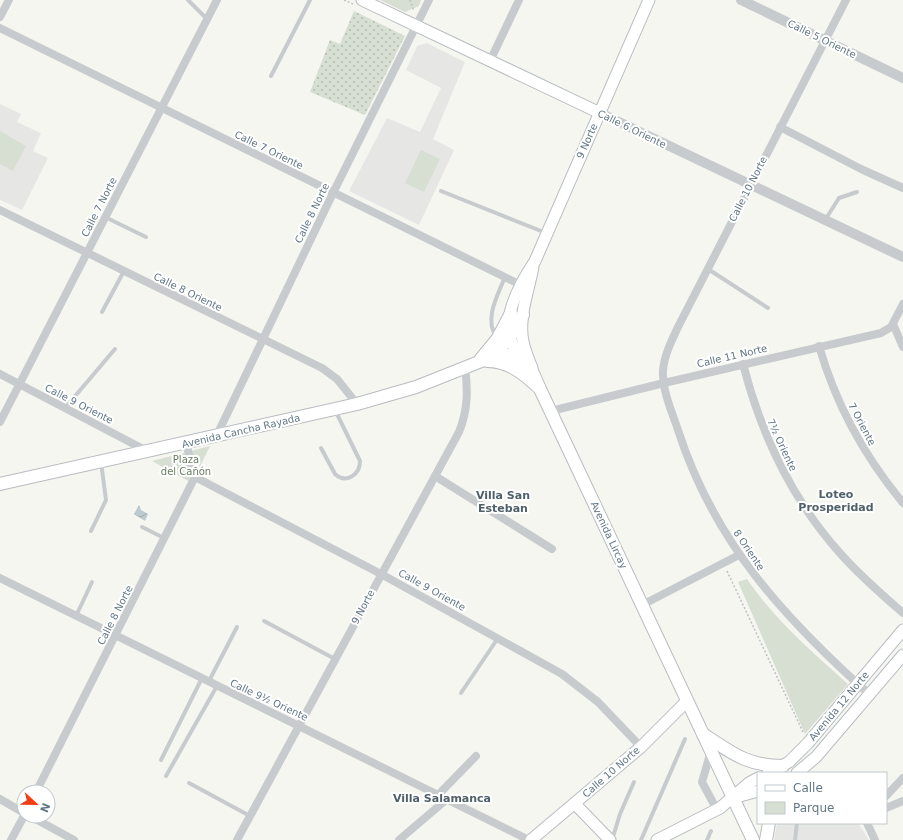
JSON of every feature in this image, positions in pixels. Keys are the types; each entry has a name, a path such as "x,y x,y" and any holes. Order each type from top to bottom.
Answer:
{"main road":[{"name":"Calle 6 Oriente","path":"362,0 600,113"},
{"name":"9 Norte","path":"517,314 534,261 649,0"},
{"path":"492,356 517,314"},
{"path":"517,314 530,373"},
{"path":"504,338 518,356"},
{"path":"478,362 504,338"},
{"name":"Avenida Cancha Rayada","path":"0,484 335,410 416,387 499,354 518,356 529,364 530,373 540,390"},
{"name":"Avenida Cancha Rayada","path":"478,362 500,362 530,373"},
{"name":"Avenida Lircay","path":"540,390 753,840"},
{"name":"Avenida 12 Norte","path":"770,772 783,766 808,743 903,630"},
{"name":"Avenida 12 Norte","path":"802,772 903,655"},
{"name":"Calle 10 Norte","path":"530,840 575,804 641,746 687,700"},
{"path":"703,734 746,761 767,766 783,766"},
{"path":"660,839 717,810 734,798 749,783 757,779"},
{"path":"734,798 757,791"},
{"path":"575,804 611,840"},
{"path":"766,840 769,824"}],"street":[{"path":"0,18 9,0"},
{"name":"Calle 7 Norte","path":"0,422 216,0"},
{"name":"Calle 8 Norte","path":"216,436 333,193 429,0"},
{"path":"490,61 519,0"},
{"name":"Calle 5 Oriente","path":"741,0 903,78"},
{"name":"Calle 10 Norte","path":"664,383 664,364 668,350 750,185 846,0"},
{"name":"Calle 7 Oriente","path":"0,28 333,193 525,286"},
{"name":"Calle 6 Oriente","path":"600,113 903,257"},
{"path":"780,127 861,169 903,188"},
{"name":"Calle 8 Oriente","path":"0,210 330,373 343,385 357,404"},
{"path":"903,304 893,324 900,333 903,347"},
{"name":"Calle 11 Norte","path":"550,411 819,346 881,333 888,330 893,324"},
{"name":"7 Oriente","path":"819,346 831,384 847,419 867,454 903,503"},
{"name":"7½ Oriente","path":"743,364 751,395 765,432 783,472 797,496 815,523 839,553 871,585 903,613"},
{"name":"9 Norte","path":"237,840 459,432 465,416 467,394 465,368"},
{"name":"Calle 9 Oriente","path":"0,374 148,451"},
{"name":"8 Oriente","path":"664,383 680,436 694,473 714,513 740,555 785,613 870,694"},
{"path":"186,443 195,477"},
{"path":"435,476 552,549"},
{"name":"Calle 8 Norte","path":"40,784 195,477"},
{"name":"Calle 9 Oriente","path":"195,477 381,574 547,665 576,683 598,702 641,746"},
{"path":"642,605 740,555"},
{"name":"Calle 9½ Oriente","path":"0,578 530,840"},
{"path":"711,751 702,782 717,810"},
{"path":"438,795 476,756"},
{"path":"887,795 903,778"},
{"path":"0,799 16,808"},
{"path":"399,840 447,799"},
{"path":"887,808 903,801"},
{"path":"12,840 20,824"},
{"path":"45,824 74,840"},
{"path":"867,824 875,840"}],"lane":[{"path":"188,0 207,19"},
{"path":"271,76 310,0"},
{"path":"441,191 547,233"},
{"path":"825,220 839,198 857,192"},
{"path":"105,217 146,237"},
{"path":"708,268 768,308"},
{"path":"102,312 124,271"},
{"path":"504,277 491,318 494,333 504,338"},
{"path":"65,408 115,350"},
{"path":"321,448 338,477 347,478 357,473 360,467 360,461 335,410"},
{"path":"91,531 106,500 101,462"},
{"path":"142,527 164,538"},
{"path":"76,616 92,582"},
{"path":"264,621 335,659"},
{"path":"161,760 237,627"},
{"path":"461,693 498,638"},
{"path":"166,776 217,686"},
{"path":"641,840 685,739"},
{"path":"611,840 620,814 634,782"},
{"path":"190,783 250,816"},
{"path":"795,840 797,824"},
{"path":"707,840 711,831"}],"path":[{"path":"724,563 808,743"}],"shaded area":[{"path":"427,43 465,62 433,139 454,150 419,225 349,191 387,118 420,132 441,88 406,70 417,46"},
{"path":"0,104 21,114 17,122 41,133 33,151 48,158 22,210 0,200"},
{"path":"777,824 859,824 869,840 774,840"}],"green space":[{"path":"380,0 421,0 419,6 405,12"},
{"path":"354,11 405,36 365,115 310,92 330,40 340,44"},
{"path":"0,131 26,146 13,171 0,164"},
{"path":"421,150 440,159 424,192 405,183"},
{"name":"Plaza del Cañón","path":"210,446 192,483 152,461"},
{"path":"747,579 781,621 848,684 805,734 738,582"}],"water":[{"path":"139,505 141,510 148,514 145,521 134,514"}],"district":[{"name":"Loteo Prosperidad","path":"836,500"},
{"name":"Villa San Esteban","path":"503,501"},
{"name":"Villa Salamanca","path":"442,798"}]}
